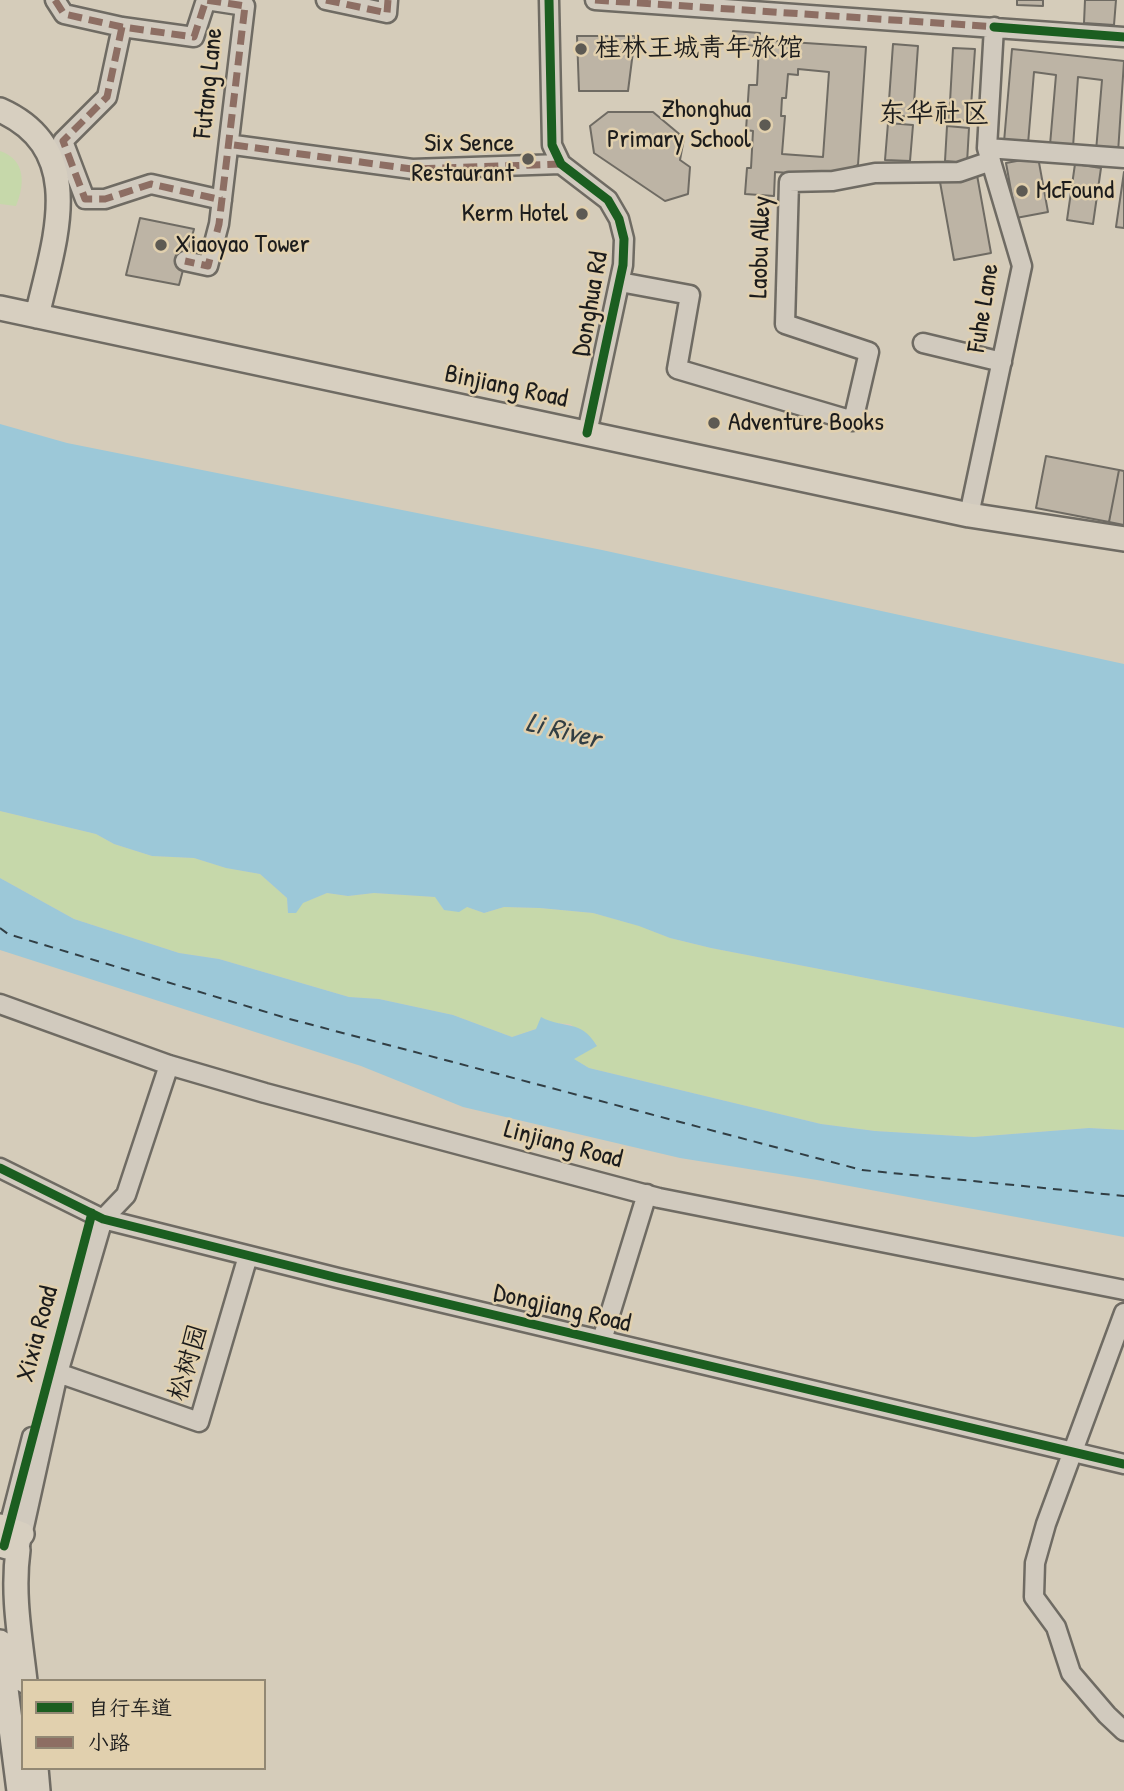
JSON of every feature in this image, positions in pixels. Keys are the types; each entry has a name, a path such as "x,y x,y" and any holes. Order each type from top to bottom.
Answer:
{"main road":[{"path":"0,110 26,126 38,139 48,153 58,185 59,215 31,314"},
{"path":"0,124 18,136 29,148 44,176 48,191 47,219 31,314"},
{"name":"Binjiang Road","path":"0,308 970,515 1124,540"},
{"path":"7,1540 15,1570 16,1606 25,1679"},
{"path":"0,1643 19,1791"},
{"path":"36,1770 38,1791"}],"street":[{"name":"Futang Lane","path":"55,0 64,14 122,27 194,37 206,0 245,3 219,224 208,266 185,261"},
{"path":"326,0 387,12 388,0"},
{"path":"549,0 552,145 561,164"},
{"path":"595,0 1124,37"},
{"path":"122,27 107,97 63,141 85,199 104,200 151,184 223,191"},
{"name":"Fuhe Lane","path":"970,515 1022,266 989,155 994,27"},
{"name":"Futang Lane","path":"234,145 412,169 561,164"},
{"path":"989,155 1124,158"},
{"name":"Laobu Alley","path":"620,282 690,295 677,369 853,422 869,352 785,324 789,181 833,181 876,173 959,172 989,155"},
{"name":"Donghua Rd","path":"561,164 608,200 619,219 624,239 620,282 587,433"},
{"path":"923,342 1002,362"},
{"name":"Linjiang Road","path":"0,1004 169,1065 647,1194 1124,1290"},
{"name":"Xixia Road","path":"7,1540 97,1216 126,1195 169,1065"},
{"name":"Dongjiang Road","path":"0,1168 97,1216 248,1256 1124,1464"},
{"path":"602,1339 647,1194"},
{"path":"7,1540 58,1373 97,1216"},
{"name":"松树园","path":"58,1373 199,1422 248,1256"},
{"path":"1124,1312 1046,1524 1035,1563 1034,1597 1056,1628 1071,1673 1124,1731"}],"green space":[{"path":"0,151 15,160 19,167 22,181 16,206 0,204"},
{"path":"0,811 96,834 114,844 152,856 194,858 260,874 287,898 288,913 302,903 327,893 348,896 374,893 436,897 444,910 467,907 484,913 504,907 593,913 711,948 1124,1028 1124,1130 1089,1128 974,1137 875,1131 821,1124 589,1068 573,1059 597,1045 570,1024 553,1023 512,1037 453,1015 379,999 349,997 219,959 179,953 74,919 0,878"}],"water":[{"name":"Li River","path":"0,424 67,443 602,550 1124,664 1124,1028 711,948 593,913 504,907 484,913 467,907 459,912 444,910 435,897 374,893 348,896 327,893 303,903 296,913 288,913 287,898 260,874 226,868 194,858 152,856 114,844 96,834 0,811"},
{"path":"0,878 74,919 179,953 219,959 349,997 379,999 453,1015 512,1037 536,1029 541,1017 572,1026 584,1031 597,1046 574,1059 589,1068 821,1124 875,1131 974,1137 1089,1128 1124,1130 1124,1237 817,1180 680,1158 463,1107 361,1066 0,950"}],"building":[{"path":"1017,0 1043,0 1043,6 1017,5"},
{"path":"1085,0 1116,0 1114,25 1084,23"},
{"path":"733,31 760,33 760,40 866,47 858,165 833,176 775,172 774,196 745,194 747,168 751,168 753,131 746,130 749,85 757,85 759,46 732,44","holes":["798,69 829,72 823,157 782,154 785,116 781,116 782,98 786,98 788,74 798,75"]},
{"path":"577,36 635,36 628,91 579,91"},
{"path":"893,44 918,46 913,117 888,115"},
{"path":"953,48 975,49 970,121 949,120"},
{"path":"1012,49 1124,61 1118,153 1096,151 1102,80 1078,77 1073,147 1050,145 1056,75 1034,72 1028,144 1004,142"},
{"path":"608,112 653,112 684,138 680,160 690,167 688,194 665,201 594,153 590,126"},
{"path":"888,123 913,125 910,161 885,160"},
{"path":"947,126 969,128 967,163 945,161"},
{"path":"1038,157 1048,212 1016,218 1006,163"},
{"path":"1075,164 1101,168 1093,224 1067,220"},
{"path":"1124,172 1124,228 1116,227"},
{"path":"977,175 991,253 954,260 940,182"},
{"name":"Xiaoyao Tower","path":"140,218 194,229 179,285 126,275"},
{"path":"1046,456 1119,470 1109,522 1036,508"},
{"path":"1119,470 1124,471 1124,525 1109,522"}],"ferry route":[{"path":"0,928 8,934 286,1018 862,1170 1124,1196"}],"marked path":[{"path":"55,0 64,14 122,27 194,37 206,0 245,6 219,224 208,266 185,261"},
{"path":"326,0 387,13 388,0"},
{"path":"595,0 998,27"},
{"path":"122,27 107,97 63,141 85,199 105,199 151,184 222,200"},
{"path":"234,145 412,169 561,164"}],"cycle path":[{"path":"549,0 552,145 561,164 608,200 619,219 624,239 623,265 587,433"},
{"path":"994,27 1124,37"},
{"path":"0,1168 103,1219 338,1278 1124,1464"},
{"path":"4,1546 92,1213"}],"place":[{"name":"桂林王城青年旅馆","path":"581,49"},
{"name":"Zhonghua Primary School","path":"765,125"},
{"name":"Six Sence Restaurant","path":"528,159"},
{"name":"McFound","path":"1022,191"},
{"name":"Kerm Hotel","path":"582,214"},
{"name":"Xiaoyao Tower","path":"161,245"},
{"name":"Adventure Books","path":"714,423"}],"district":[{"name":"东华社区","path":"934,115"}]}
